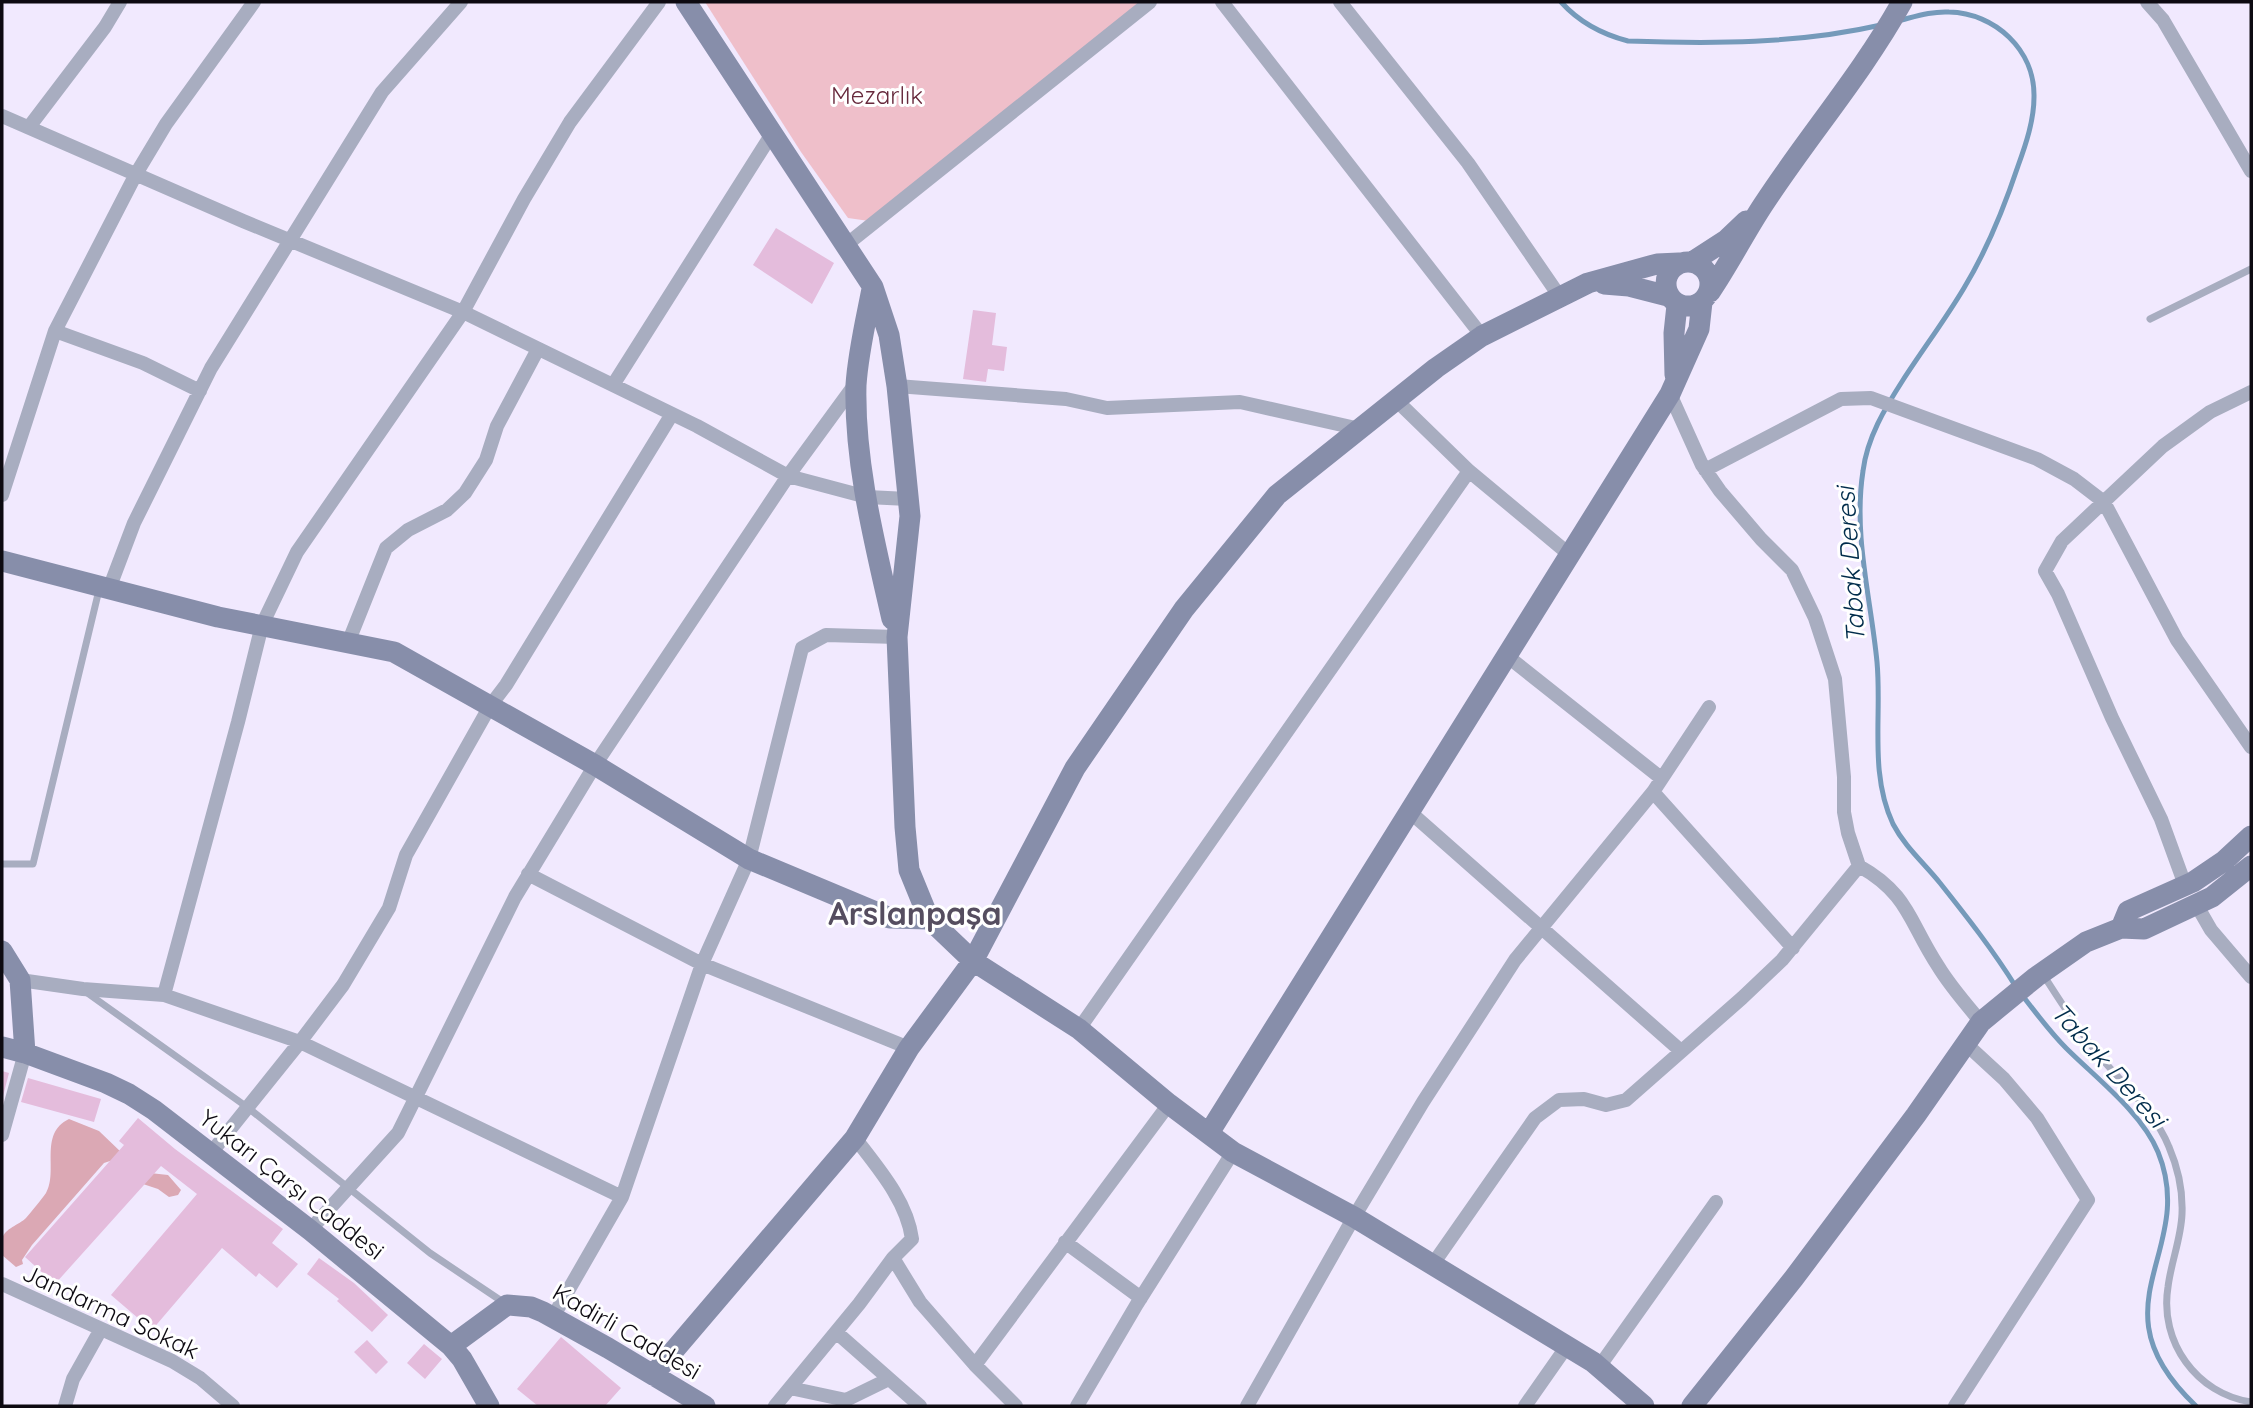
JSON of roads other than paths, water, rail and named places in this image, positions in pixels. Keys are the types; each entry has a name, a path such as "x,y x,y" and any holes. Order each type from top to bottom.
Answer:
{"street":[{"path":"29,127 105,27 120,2"},
{"path":"2,495 55,331 136,174 166,124 254,2"},
{"path":"105,587 200,391 289,240 382,92 461,2"},
{"path":"164,995 262,625 297,552 463,312 524,199 570,122 659,2"},
{"path":"686,2 774,132 873,287 889,335 898,386 910,516 897,637 909,870 929,919 973,961 1079,1029 1169,1104 1233,1152 1354,1217 1567,1346 1600,1367 1644,1406"},
{"path":"846,245 1150,2"},
{"path":"1222,2 1482,336"},
{"path":"1340,2 1468,163 1560,297"},
{"path":"1588,283 1629,286 1690,307 1706,297 1763,206 1885,34 1902,2"},
{"path":"2147,2 2163,20 2251,170"},
{"path":"2,116 463,312 672,414 788,476 867,497 908,499"},
{"path":"613,385 774,132"},
{"path":"1763,206 1726,240 1669,271 1665,283 1673,300 1673,387 1705,470 1761,539 1792,570 1815,618 1835,679 1844,777 1844,812 1847,833 1859,866 1879,877 1903,902 1937,965 1981,1022"},
{"path":"653,1375 855,1138 909,1048 973,961 1075,768 1184,609 1277,495 1436,368 1482,336 1588,283 1657,264 1686,262 1704,268 1710,279 1699,329 1673,387 1209,1133"},
{"path":"873,287 856,383 857,426 867,497 897,637"},
{"path":"55,331 143,363 200,391"},
{"path":"348,643 386,548 408,530 447,510 465,493 486,460 497,426 538,349"},
{"path":"310,1230 398,1132 528,874 595,765 788,476 856,383"},
{"path":"898,386 1066,399 1107,408 1240,402 1360,429"},
{"path":"2185,885 2161,819 2112,718 2059,594 2045,571 2062,541 2163,446 2210,412 2251,392"},
{"path":"1705,470 1841,399 1871,398 2037,459 2074,479 2104,502 2177,640 2251,747"},
{"path":"1396,400 1469,471 1570,555"},
{"path":"211,1153 342,985 389,908 406,855 490,706 506,685 672,414"},
{"path":"1079,1029 1469,471"},
{"path":"2,561 218,617 394,652 595,765 749,859 890,918 929,919"},
{"path":"553,1317 622,1197 702,964 749,859 802,648 826,635 897,637"},
{"path":"1507,656 1661,778"},
{"path":"1247,1406 1354,1217 1430,1091 1515,960 1653,792 1709,707"},
{"path":"1653,792 1793,948"},
{"path":"1410,812 1681,1051"},
{"path":"2121,929 2128,911 2185,885 2224,861 2251,836"},
{"path":"1433,1264 1535,1118 1559,1100 1584,1099 1606,1105 1626,1100 1742,998 1793,948 1859,866"},
{"path":"1692,1406 1794,1278 1916,1115 1981,1022 2003,1001 2086,942 2121,929 2144,929 2212,897 2251,866"},
{"path":"528,874 702,964 909,1048"},
{"path":"2196,904 2211,930 2251,977"},
{"path":"2,951 11,979 25,1053 2,1135"},
{"path":"11,979 83,989 164,995 300,1042 622,1197"},
{"path":"1955,1406 2088,1200 2037,1118 2004,1079 1966,1044"},
{"name":"Yukarı Çarşı Caddesi","path":"2,1048 25,1053 129,1094 211,1153 451,1346 462,1359 489,1406"},
{"path":"975,1365 1169,1104"},
{"path":"775,1406 893,1258 912,1239 909,1222 885,1177 855,1138"},
{"path":"1077,1406 1233,1152"},
{"path":"1600,1367 1716,1202"},
{"path":"1065,1242 1141,1298"},
{"path":"893,1258 920,1302 975,1365 1016,1406"},
{"name":"Jandarma Sokak","path":"2,1284 172,1361 200,1378 233,1406"},
{"path":"451,1346 507,1305"},
{"name":"Kadirli Caddesi","path":"507,1305 531,1307 553,1317 705,1406"},
{"path":"65,1406 73,1379 101,1329"},
{"path":"836,1332 920,1406"},
{"path":"1525,1406 1567,1346"},
{"path":"790,1388 846,1400 890,1379"}],"lane":[{"path":"2150,319 2251,269"},
{"path":"2,864 33,864 105,587"},
{"path":"2038,975 2159,1126 2175,1162 2180,1186 2181,1228 2166,1301 2170,1329 2180,1353 2196,1375 2215,1390 2226,1396 2251,1402"},
{"path":"83,989 247,1107 430,1252 507,1305"}],"waterway":[{"name":"Tabak Deresi","path":"1561,2 1575,16 1591,26 1628,41 1787,39 1881,25"},
{"name":"Tabak Deresi","path":"1897,21 1942,12 1966,14 1982,19 2009,37 2020,50 2033,80 2034,106 2029,132 2001,213 1964,288 1903,380 1878,424 1868,447 1860,495 1861,543 1877,662 1879,765 1886,805 1903,840 1970,921 2016,987"},
{"name":"Tabak Deresi","path":"2022,995 2060,1042 2130,1110 2158,1152 2167,1187 2166,1220 2148,1308 2151,1338 2165,1370 2196,1406"}],"district":[{"name":"Arslanpaşa","path":"915,913"}],"park label":[{"name":"Mezarlık","path":"877,95"}]}
